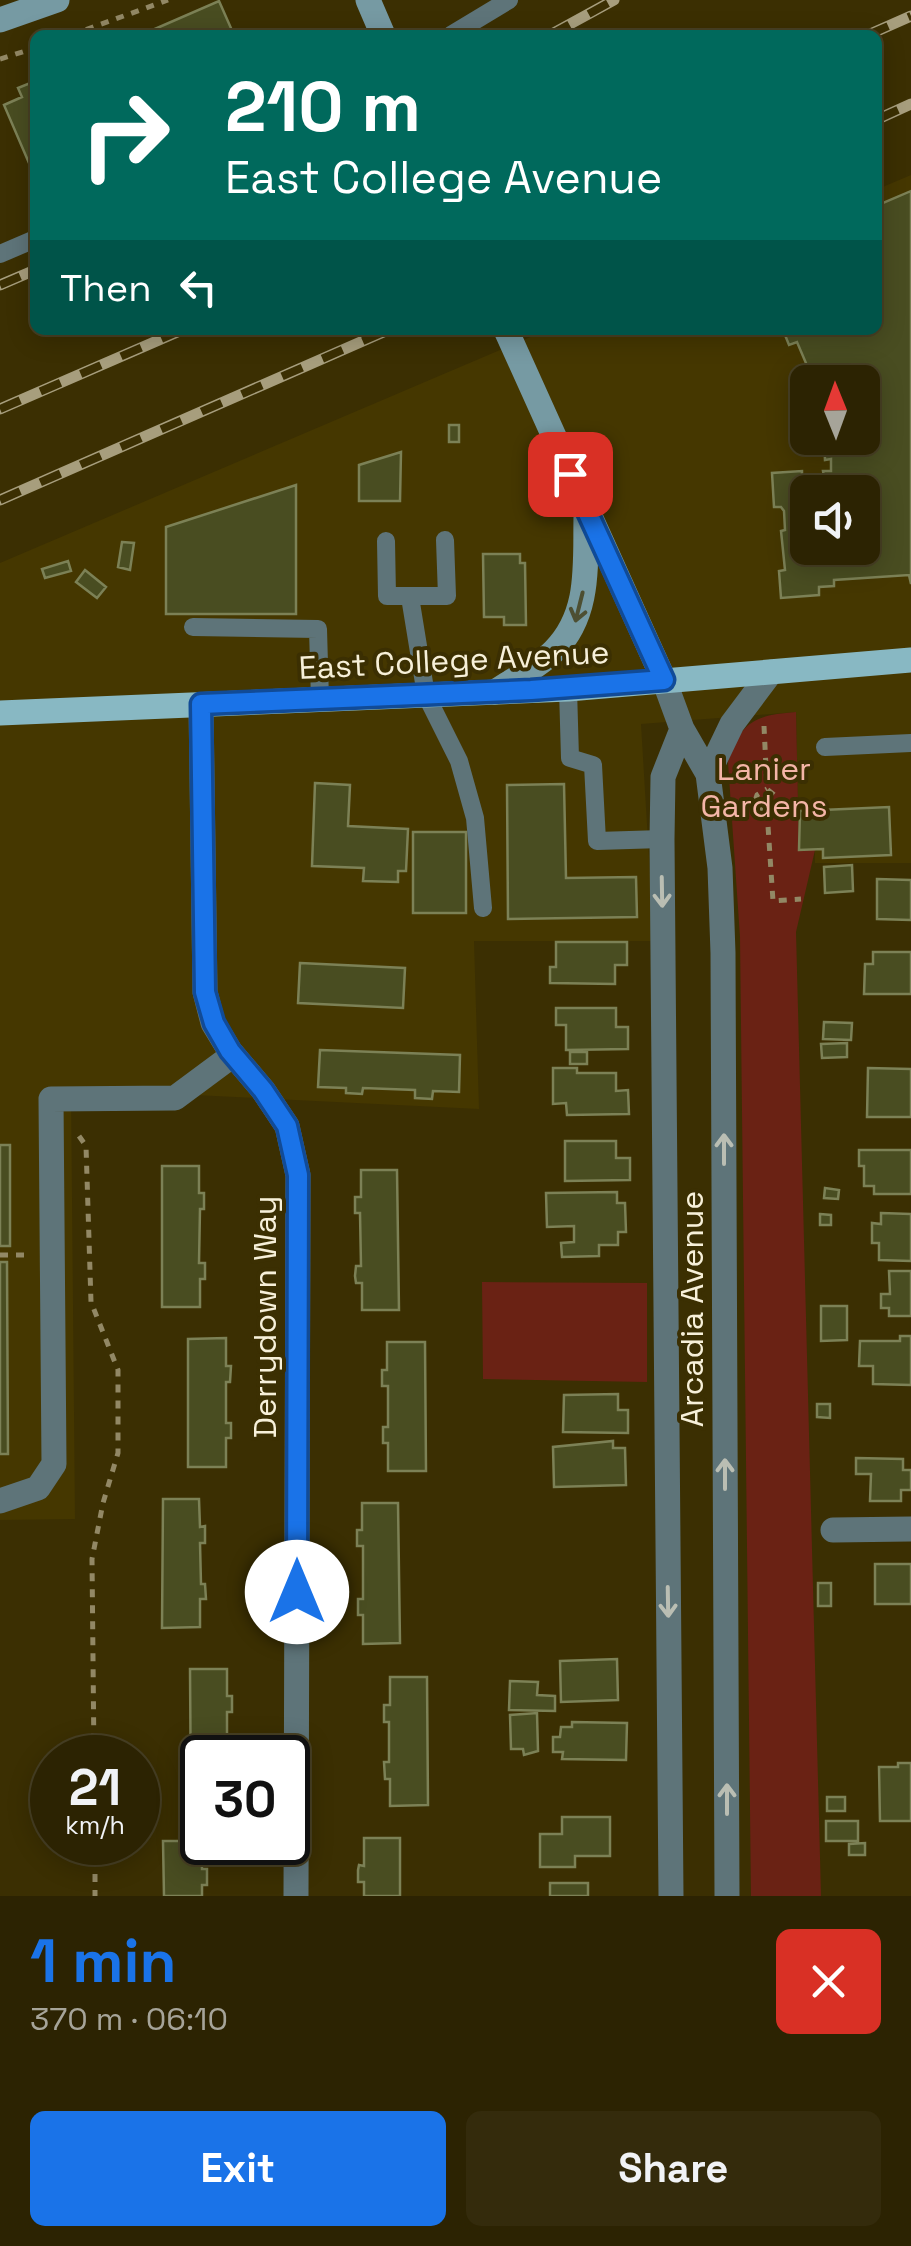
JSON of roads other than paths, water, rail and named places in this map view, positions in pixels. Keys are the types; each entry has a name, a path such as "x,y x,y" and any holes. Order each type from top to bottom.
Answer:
{"main road":[{"path":"0,20 57,0"},
{"path":"508,335 664,680"},
{"path":"495,692 552,653 574,626 583,592 587,511"},
{"name":"East College Avenue","path":"0,713 568,688 911,660"}],"street":[{"path":"708,774 732,724 771,672"},
{"name":"Arcadia Avenue","path":"664,680 682,728 708,774 720,868 727,1896"},
{"name":"Derrydown Way","path":"201,704 205,992 214,1023 233,1055 287,1126 298,1175 296,1896"},
{"name":"Arcadia Avenue","path":"671,1896 662,777 682,728"},
{"path":"0,1501 38,1488 54,1464 51,1098 174,1098 233,1055"},
{"path":"833,1530 911,1530"}],"lane":[{"path":"459,30 509,0"},
{"path":"0,254 30,241"},
{"path":"386,541 386,596 410,597 446,596 445,540"},
{"path":"410,597 426,695 459,762 475,818 484,908"},
{"path":"193,627 318,629 320,700"},
{"path":"568,688 570,758 593,765 597,841 662,839"},
{"path":"826,748 911,743"}],"railway":[{"path":"559,30 614,0"},
{"path":"879,30 911,16"},
{"path":"882,117 911,104"},
{"path":"0,285 30,272"},
{"path":"0,409 170,335"},
{"path":"0,500 377,335"}],"park label":[{"name":"Lanier Gardens","path":"764,788"}]}
